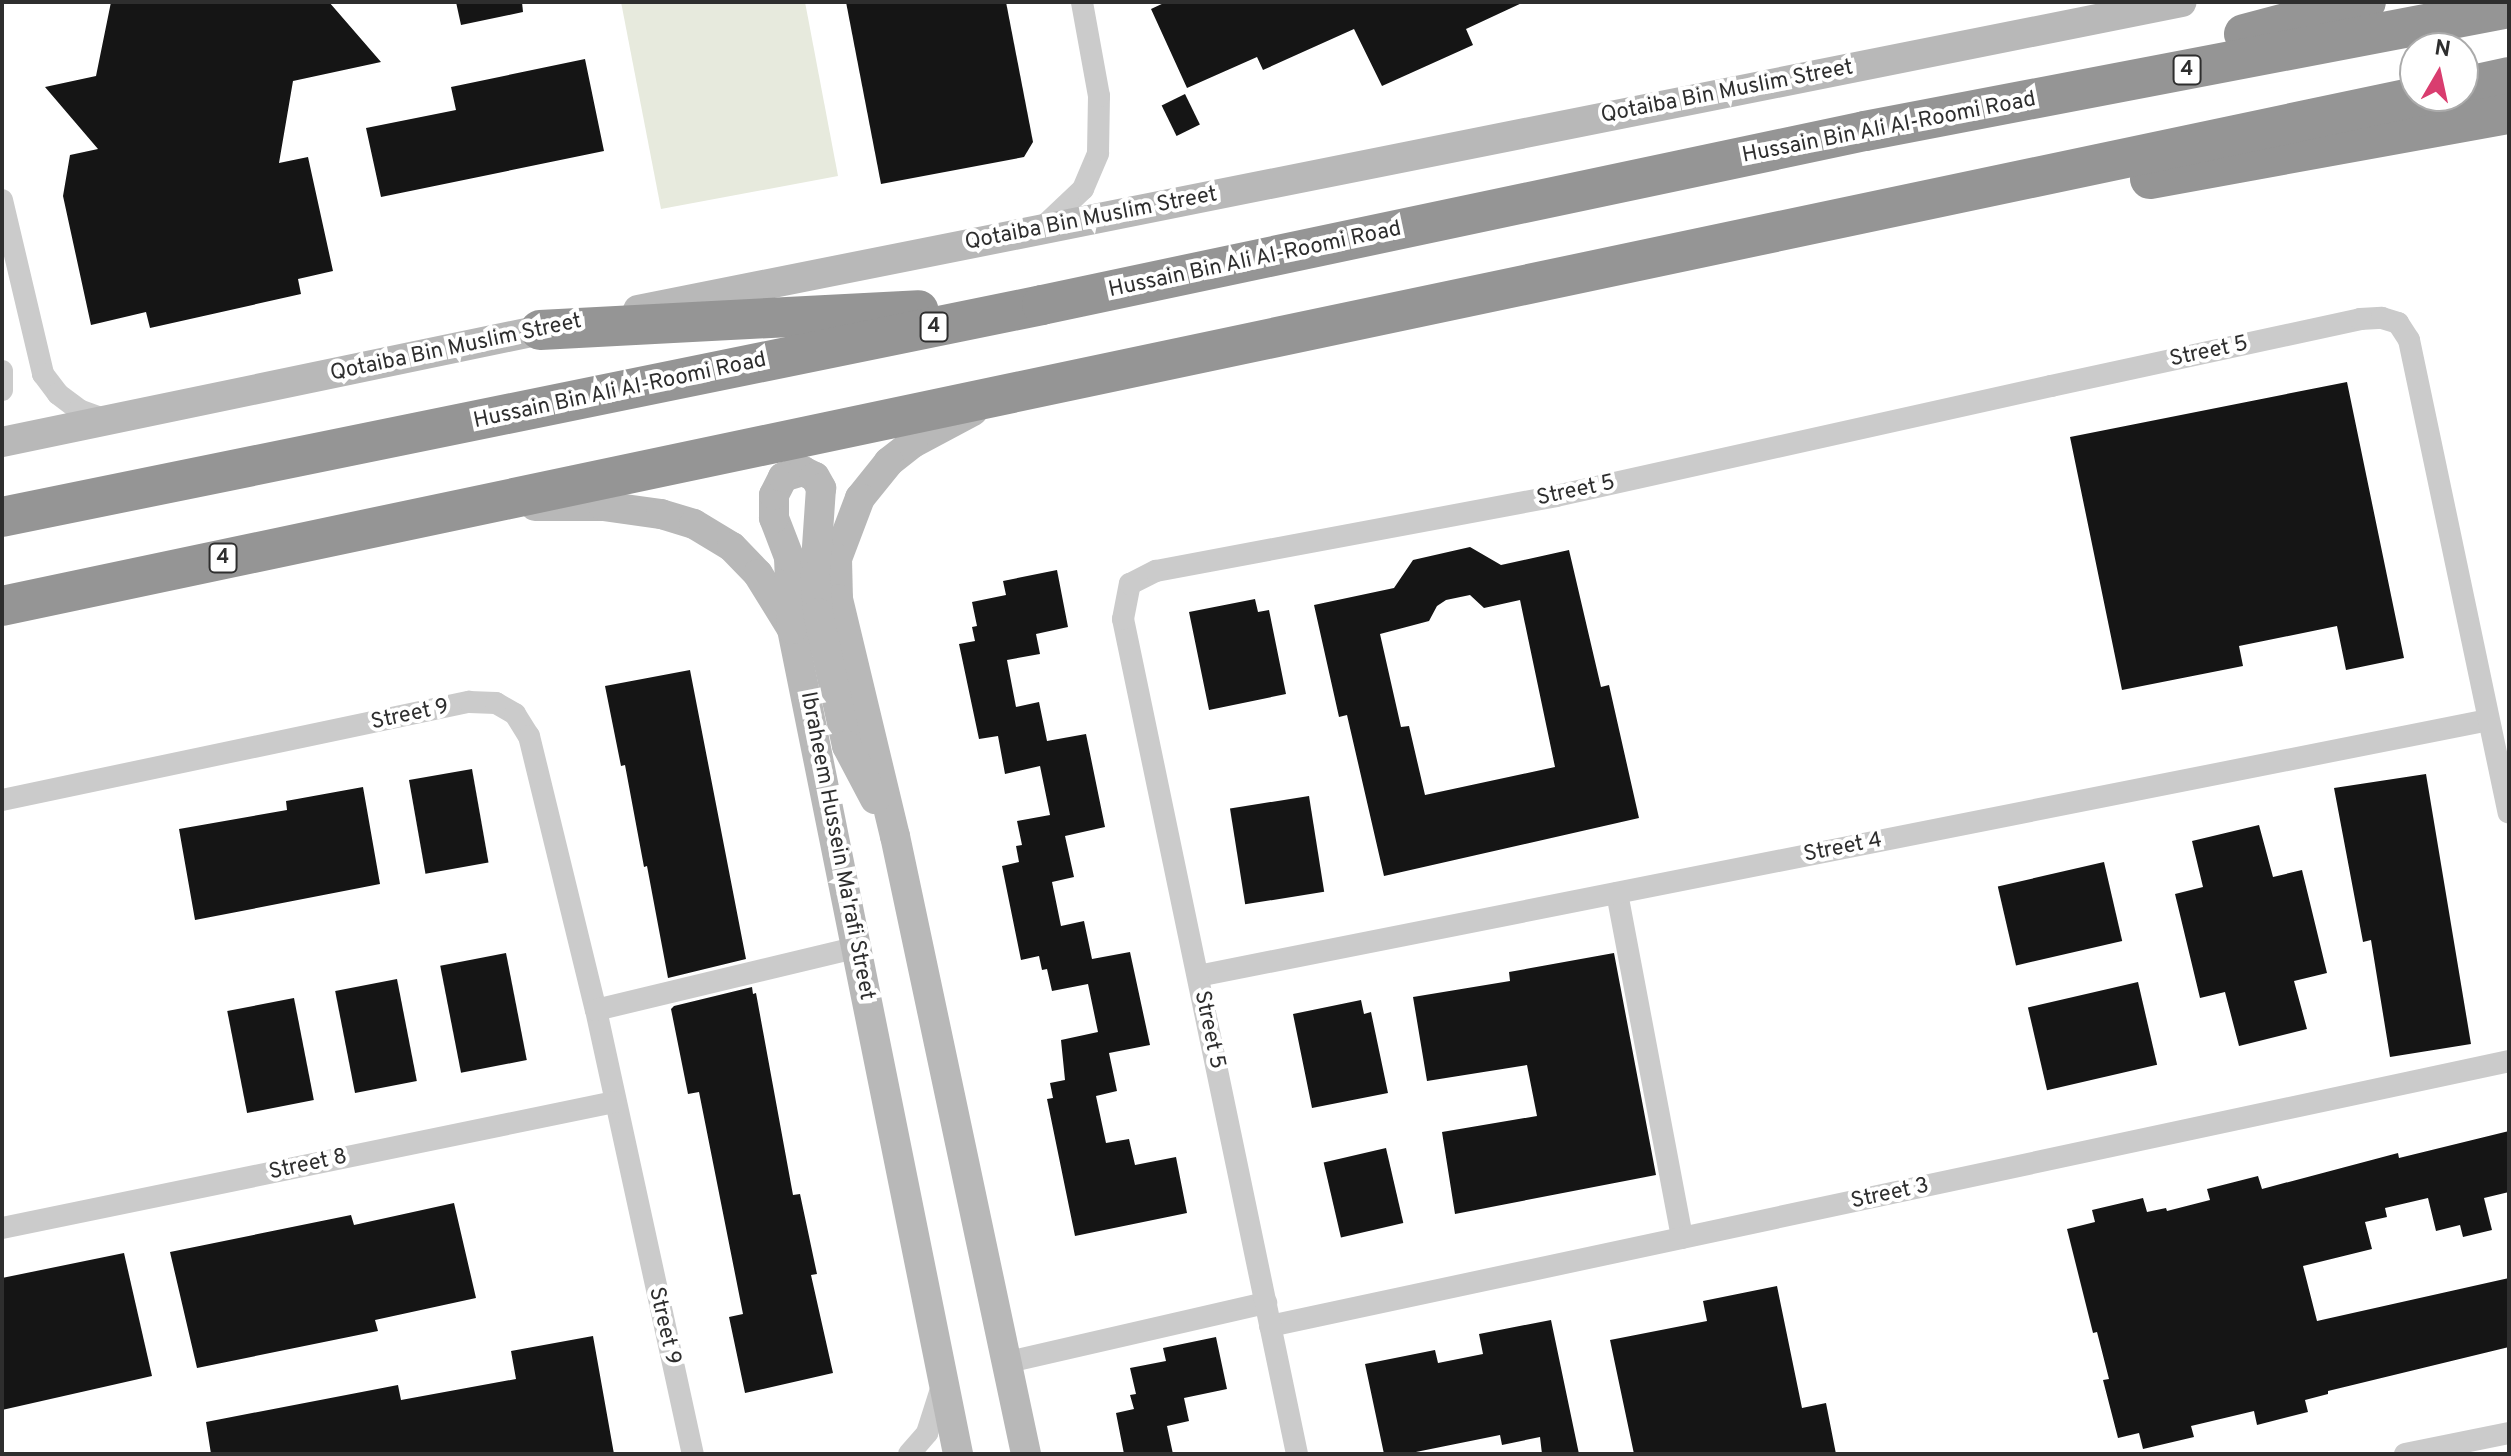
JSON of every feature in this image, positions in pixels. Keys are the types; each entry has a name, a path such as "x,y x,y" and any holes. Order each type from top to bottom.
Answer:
{"highway":[{"path":"1865,131 2366,2"},
{"name":"Hussain Bin Ali Al-Roomi Road","path":"2,517 1042,305 1865,131 2509,8"},
{"path":"2479,95 2509,77"},
{"name":"4","path":"2,606 445,510 1014,394 2399,100"},
{"path":"2479,109 2509,114"},
{"path":"1833,220 2118,185 2435,112"},
{"path":"2478,112 2509,123"},
{"path":"540,330 1042,305"}],"street":[{"path":"1040,230 1067,208 1083,189 1098,153 1099,96 1082,2"},
{"name":"Qotaiba Bin Muslim Street","path":"2,442 1040,230 2076,12 2182,2"},
{"path":"2,200 43,374 58,394 79,410 108,421"},
{"name":"Street 5","path":"1297,1454 1123,619 1130,584 1156,571 1556,496 2360,319 2382,318 2398,323 2409,340 2509,813"},
{"path":"2,371 2,390"},
{"path":"1014,394 953,420 889,462 860,498 837,559 838,599 895,836 1026,1454"},
{"path":"792,629 789,557 774,518 774,495 783,477 803,471 815,477 821,488 815,576 818,613 847,746 895,836"},
{"name":"Ibraheem Hussein Ma'rafi Street","path":"445,510 603,506 661,514 694,524 732,547 758,574 792,629 958,1454"},
{"name":"Street 9","path":"2,800 469,702 496,703 515,714 529,736 596,1010 693,1454"},
{"name":"Street 4","path":"1198,976 2488,720"},
{"path":"1617,893 1682,1238"},
{"path":"596,1010 858,947"},
{"name":"Street 3","path":"1270,1326 2509,1061"},
{"name":"Street 8","path":"2,1228 614,1102"},
{"path":"1008,1362 1266,1303"},
{"path":"909,1454 927,1433 937,1410 942,1385"},
{"path":"2405,1454 2509,1433"}],"shaded area":[{"path":"621,2 805,2 838,176 661,209"}],"building":[{"path":"111,2 329,2 381,62 293,81 279,163 308,157 333,271 298,279 301,294 150,328 146,312 91,325 63,196 70,155 98,149 45,87 96,76"},
{"path":"456,2 522,2 523,12 461,25"},
{"path":"846,2 1006,2 1033,142 1024,157 881,184"},
{"path":"1166,2 1524,2 1466,29 1473,45 1382,86 1354,29 1263,70 1257,57 1187,88 1151,9"},
{"path":"585,59 604,151 381,197 366,128 456,110 451,87"},
{"path":"1185,94 1200,125 1177,136 1162,105"},
{"path":"2347,382 2404,658 2346,670 2337,626 2239,646 2243,666 2122,690 2070,437"},
{"path":"1470,547 1501,565 1569,550 1601,687 1609,685 1639,818 1384,876 1347,715 1339,717 1314,605 1394,588 1413,560","holes":["1470,595 1484,608 1520,600 1555,767 1425,795 1409,726 1401,727 1380,634 1429,621 1437,606 1446,600"]},
{"path":"1057,570 1068,627 1036,634 1040,654 1007,660 1016,707 1039,702 1047,741 1086,734 1105,827 1065,836 1074,877 1052,882 1061,926 1084,921 1092,959 1130,952 1150,1045 1109,1053 1117,1091 1096,1096 1106,1143 1129,1139 1135,1165 1176,1157 1187,1213 1075,1236 1047,1099 1053,1098 1050,1083 1065,1080 1061,1040 1098,1032 1088,984 1052,991 1047,969 1042,970 1039,956 1021,960 1002,866 1019,862 1016,846 1022,845 1017,821 1050,815 1040,766 1005,774 998,736 979,739 959,644 975,641 972,627 977,626 972,602 1006,595 1003,581"},
{"path":"1255,599 1258,612 1269,610 1286,694 1209,710 1189,612"},
{"path":"690,670 746,959 668,978 647,866 644,867 625,765 621,766 605,686"},
{"path":"472,769 488,863 425,874 409,780"},
{"path":"2426,774 2471,1044 2390,1057 2371,940 2363,942 2334,788"},
{"path":"363,787 380,884 195,920 179,829 287,810 286,801"},
{"path":"1309,796 1324,892 1245,904 1230,809"},
{"path":"2259,825 2273,877 2302,870 2327,973 2294,981 2307,1029 2239,1046 2225,992 2200,998 2175,894 2203,887 2192,841"},
{"path":"2104,862 2122,941 2016,965 1998,887"},
{"path":"506,953 527,1060 461,1073 440,966"},
{"path":"1614,953 1656,1175 1455,1214 1442,1132 1537,1116 1527,1065 1427,1081 1413,997 1510,981 1509,972"},
{"path":"397,979 417,1081 355,1093 335,991"},
{"path":"2138,982 2157,1065 2047,1090 2028,1007"},
{"path":"752,987 753,994 756,993 793,1195 800,1194 817,1274 811,1275 833,1373 745,1393 729,1317 743,1314 699,1092 688,1094 671,1009"},
{"path":"294,998 314,1100 247,1113 227,1011"},
{"path":"1361,1000 1364,1014 1371,1012 1388,1093 1312,1108 1293,1014"},
{"path":"2509,1131 2509,1192 2484,1198 2492,1230 2463,1237 2460,1225 2436,1231 2428,1198 2385,1208 2387,1217 2365,1222 2372,1249 2303,1266 2317,1321 2509,1278 2509,1347 2328,1391 2328,1394 2305,1400 2308,1412 2257,1425 2254,1411 2191,1426 2194,1437 2143,1449 2139,1433 2118,1438 2103,1380 2109,1379 2097,1332 2093,1333 2067,1229 2095,1222 2092,1210 2143,1198 2147,1212 2166,1208 2167,1211 2210,1200 2207,1189 2258,1176 2262,1189 2398,1153 2399,1158"},
{"path":"1386,1148 1403,1223 1341,1237 1324,1162"},
{"path":"454,1203 476,1298 375,1320 378,1331 197,1368 170,1252 351,1215 354,1225"},
{"path":"124,1253 152,1376 2,1410 2,1278"},
{"path":"1777,1286 1802,1408 1826,1403 1836,1454 1634,1454 1610,1340 1707,1321 1703,1301"},
{"path":"1551,1320 1579,1454 1542,1454 1540,1437 1502,1445 1500,1435 1406,1454 1384,1454 1365,1364 1435,1350 1438,1363 1483,1354 1479,1334"},
{"path":"593,1336 614,1454 211,1454 206,1422 398,1385 401,1400 516,1379 511,1351"},
{"path":"1216,1337 1227,1389 1184,1398 1189,1421 1167,1426 1173,1454 1124,1454 1116,1413 1134,1409 1130,1395 1136,1394 1130,1368 1166,1361 1163,1348"}]}
